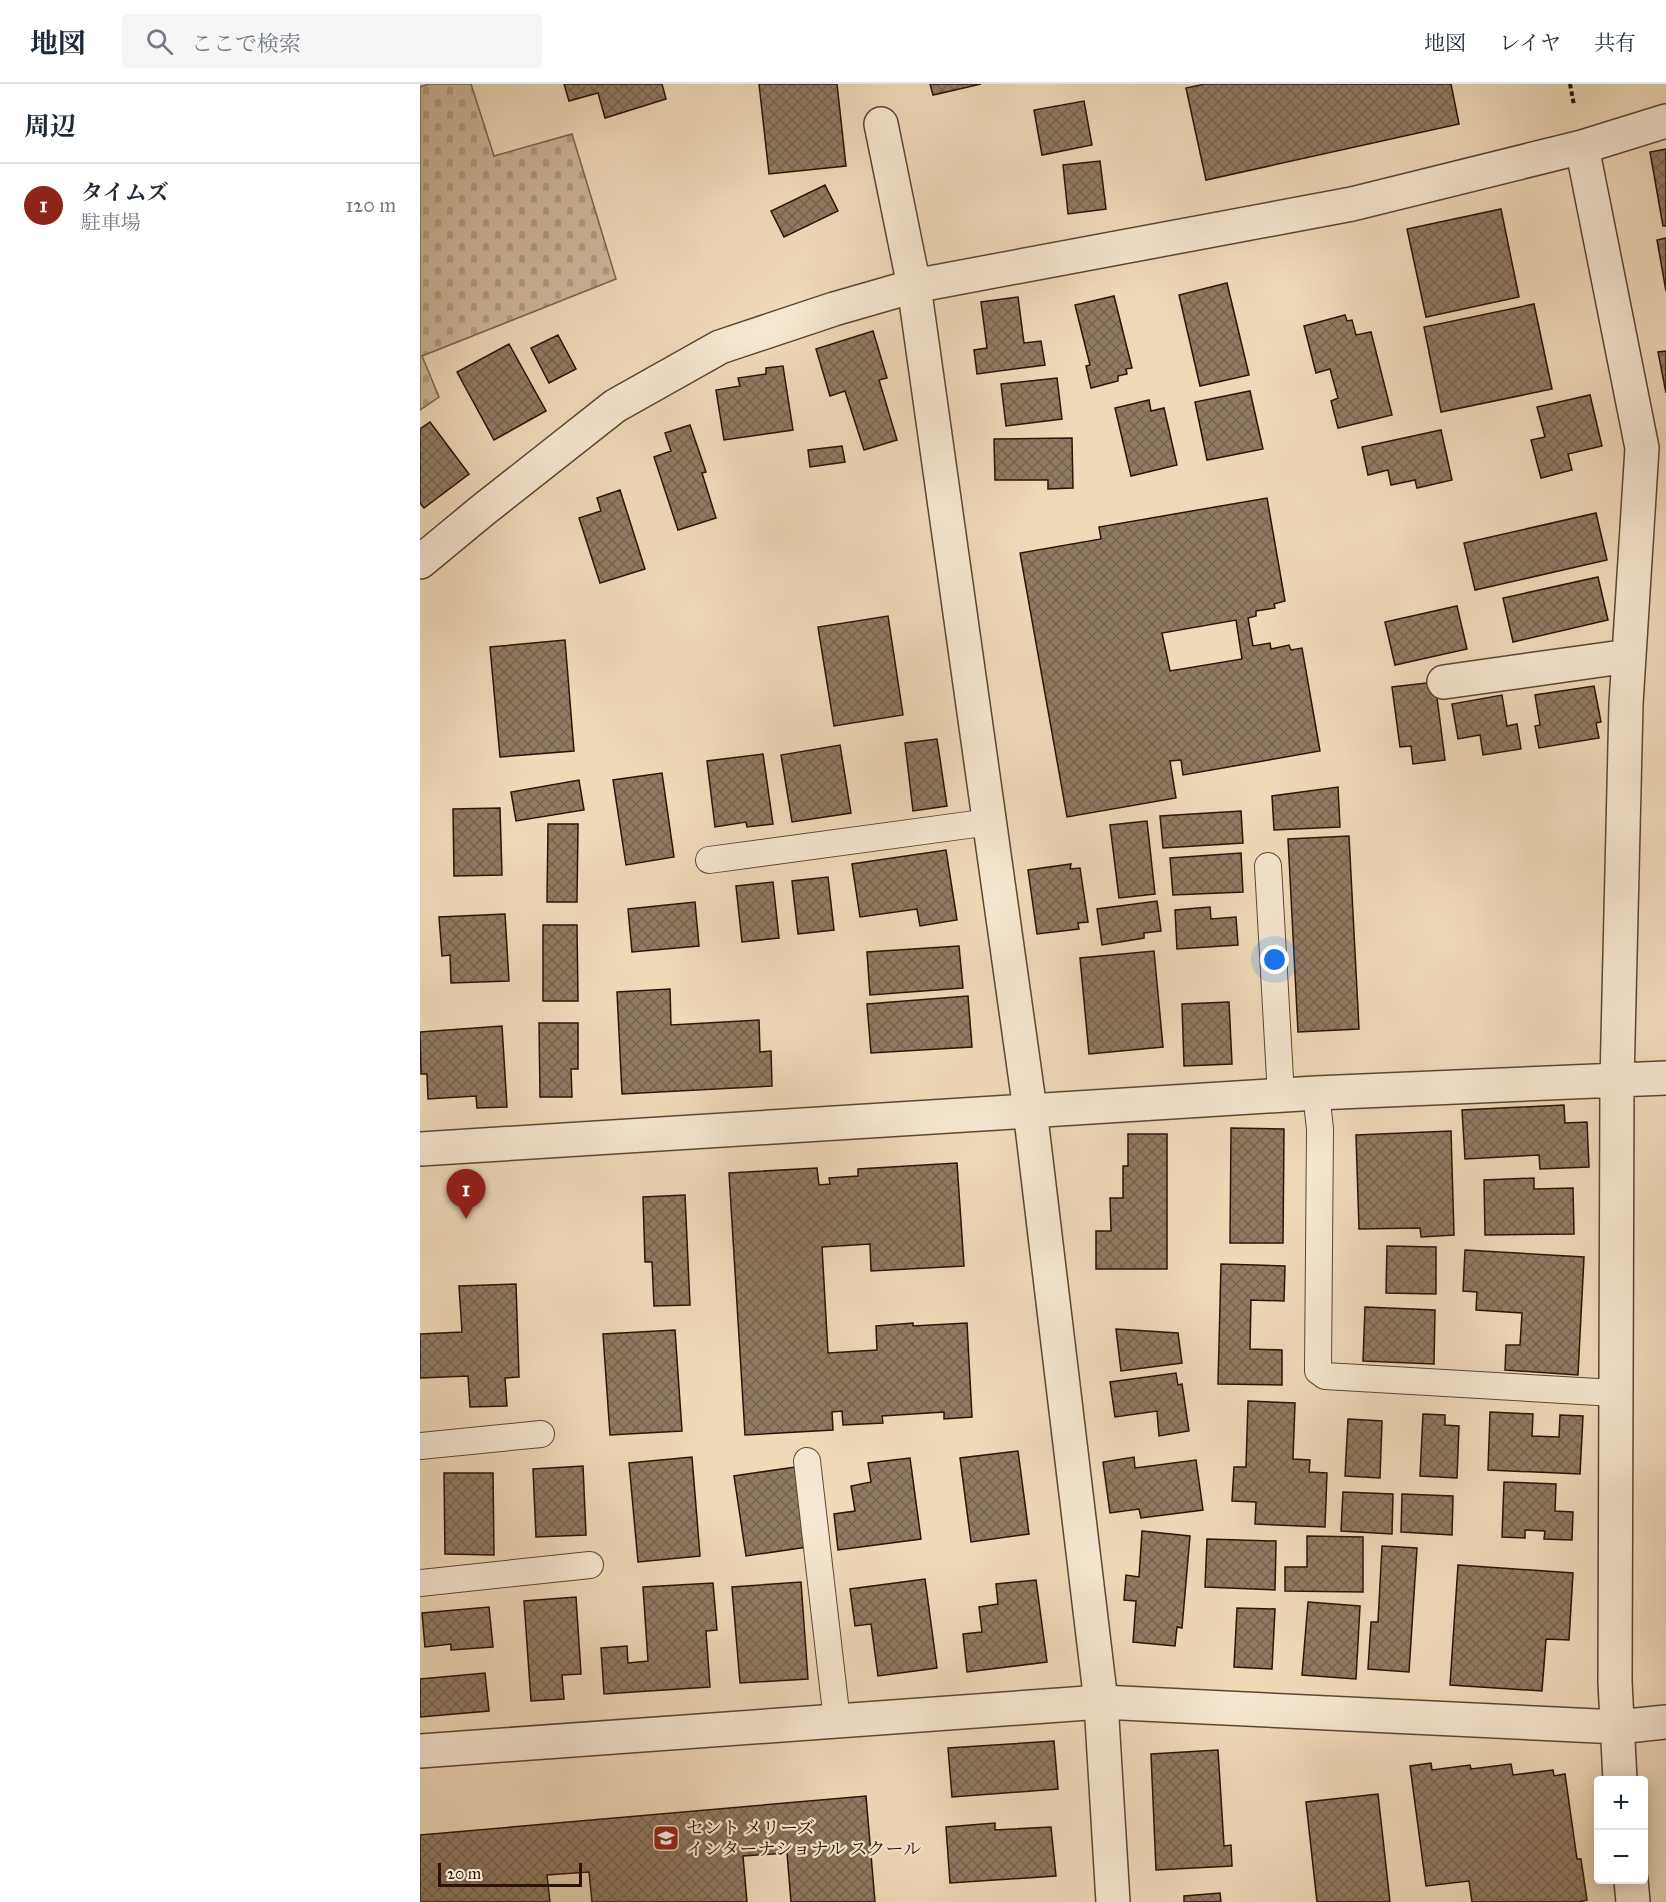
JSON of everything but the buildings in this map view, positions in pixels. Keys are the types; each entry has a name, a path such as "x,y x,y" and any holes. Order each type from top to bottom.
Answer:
{"street":[{"path":"420,562 615,406 720,347 834,309 914,286 1352,204 1582,147 1666,121"},
{"path":"881,124 914,286 1030,1110 1101,1702 1113,1902"},
{"path":"1582,147 1654,447 1629,656 1626,704 1617,1081 1615,1393 1615,1682 1620,1776"},
{"path":"1444,682 1629,656"},
{"path":"420,1149 1316,1093 1666,1078"},
{"path":"420,1751 1101,1702 1618,1727 1666,1722"},
{"path":"1631,1884 1633,1902"}],"lane":[{"path":"709,860 990,822"},
{"path":"1269,866 1281,1096"},
{"path":"1316,1093 1320,1129 1318,1371 1325,1376 1615,1393"},
{"path":"420,1446 541,1434"},
{"path":"807,1461 837,1720"},
{"path":"420,1583 590,1565"}],"green space":[{"path":"429,84 471,84 494,156 572,134 616,279 422,356 439,397 420,410 420,87"}],"place":[{"name":"タイムズ","path":"466,1219"},
{"name":"セント メリーズ インターナショナル スクール","path":"666,1838"}]}
